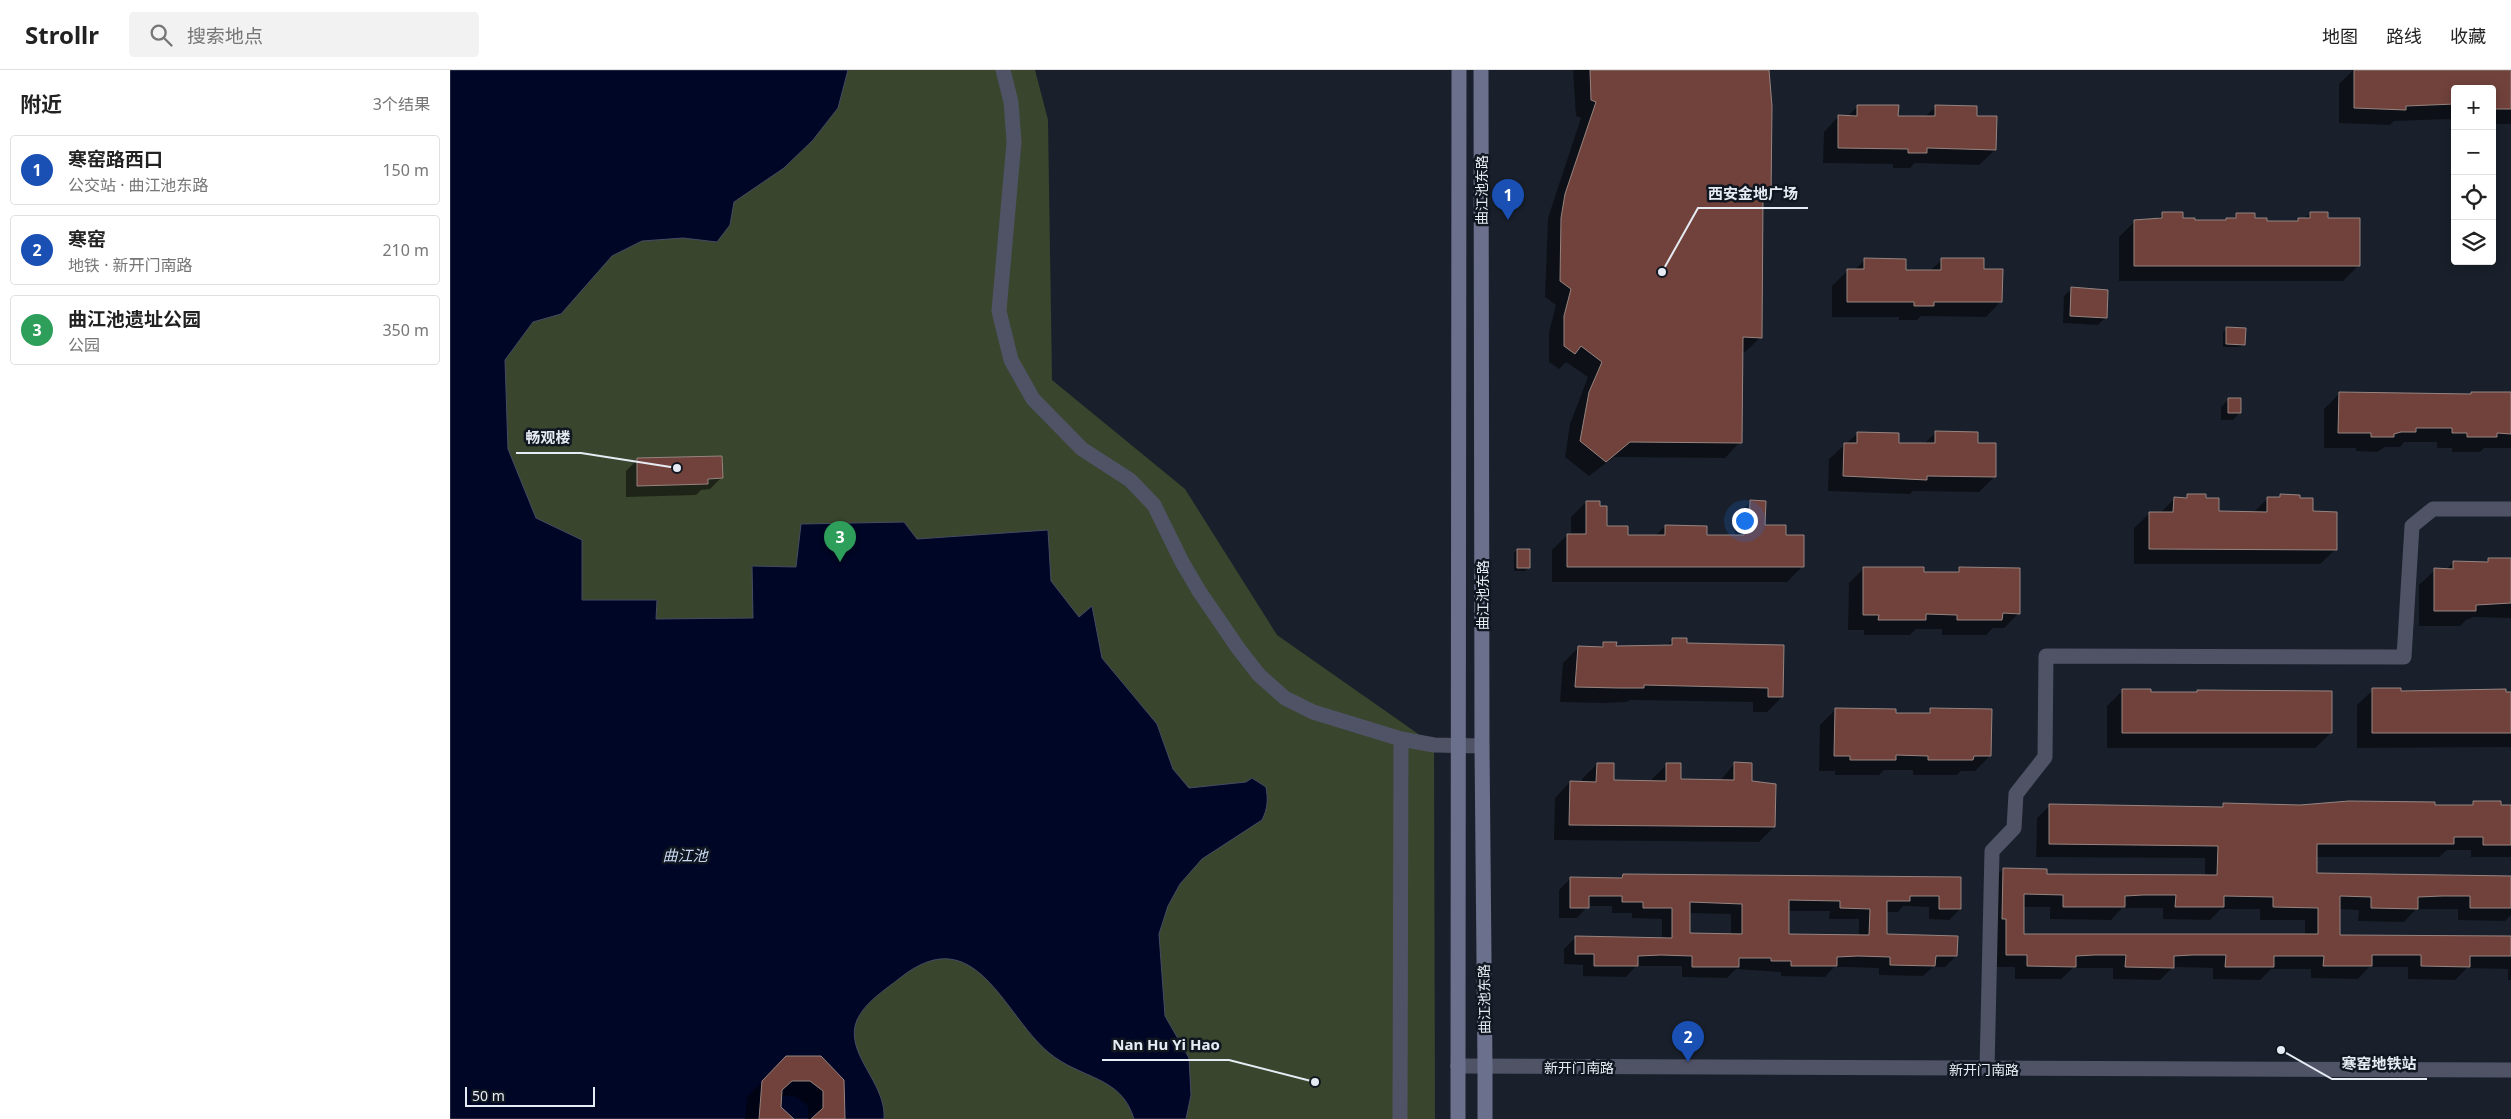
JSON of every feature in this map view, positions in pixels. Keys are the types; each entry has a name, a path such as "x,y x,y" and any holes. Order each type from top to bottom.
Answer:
{"main road":[{"name":"曲江池东路","path":"1458,1119 1459,70"},
{"name":"曲江池东路","path":"1481,70 1482,746 1485,1119"}],"street":[{"path":"1003,70 1011,102 1014,142 999,311 1011,360 1033,399 1082,449 1130,480 1154,505 1199,591 1238,648 1259,674 1285,698 1313,712 1401,739 1434,745 1482,746"},
{"path":"1987,1069 1992,851 2014,828 2016,794 2045,757 2046,656 2404,657 2412,526 2433,509 2511,509"},
{"path":"1400,1119 1401,739"},
{"name":"新开门南路","path":"1458,1066 2511,1070"}],"green space":[{"path":"450,70 1035,70 1048,120 1052,380 1185,489 1277,635 1434,745 1435,1119 450,1119"}],"water":[{"name":"曲江池","path":"450,70 848,70 838,108 813,140 784,168 734,202 730,225 717,242 683,238 642,241 612,256 561,314 533,322 505,360 508,449 536,518 582,540 582,600 657,600 656,619 753,618 752,566 796,567 801,524 904,522 917,539 1048,530 1051,581 1079,617 1092,606 1102,658 1157,724 1173,769 1189,788 1246,782 1252,778 1266,787 1267,804 1262,820 1202,859 1180,884 1168,906 1159,934 1165,1016 1189,1058 1191,1095 1186,1119 1134,1119 1128,1105 1120,1094 1110,1086 1061,1061 1048,1052 985,978 968,965 948,959 926,962 900,978 870,1002 857,1020 854,1032 856,1044 879,1093 884,1119 450,1119"}],"building":[{"path":"1590,70 1769,70 1772,106 1771,197 1763,197 1762,338 1743,337 1742,443 1630,442 1606,462 1580,441 1589,392 1602,362 1581,346 1575,354 1564,346 1564,316 1571,289 1560,281 1561,218 1565,194 1596,102 1591,100"},
{"path":"2354,70 2511,70 2511,109 2496,109 2496,85 2451,85 2451,104 2406,106 2406,110 2354,108"},
{"path":"1857,105 1899,105 1898,116 1935,116 1935,105 1977,106 1977,116 1997,116 1996,150 1927,148 1927,153 1908,153 1908,149 1838,148 1838,115 1857,116"},
{"path":"2162,212 2183,212 2183,218 2195,218 2195,220 2226,220 2226,218 2236,218 2236,213 2255,213 2255,218 2267,218 2267,221 2298,221 2298,218 2310,218 2310,212 2328,212 2328,218 2360,218 2360,266 2134,266 2134,220 2162,218"},
{"path":"1864,258 1906,259 1906,270 1941,270 1941,258 1984,258 1984,269 2003,269 2002,302 1934,302 1934,306 1914,306 1914,302 1847,302 1847,269 1864,269"},
{"path":"2071,287 2108,290 2107,318 2070,316"},
{"path":"2226,327 2246,328 2245,345 2226,344"},
{"path":"2339,392 2471,394 2471,392 2511,392 2511,434 2497,433 2497,437 2467,437 2467,433 2452,433 2452,428 2416,428 2416,432 2401,432 2394,434 2394,437 2371,437 2371,433 2338,433"},
{"path":"2228,398 2241,398 2241,413 2228,413"},
{"path":"1935,431 1978,432 1978,443 1996,443 1996,477 1927,476 1927,480 1843,476 1844,443 1857,443 1857,432 1899,433 1899,443 1935,443"},
{"path":"722,456 723,478 708,479 708,484 637,486 637,458"},
{"path":"2187,494 2206,494 2206,498 2219,498 2219,511 2267,512 2267,497 2280,497 2280,494 2300,495 2300,498 2313,498 2313,511 2337,512 2337,550 2149,549 2149,512 2173,512 2174,497 2187,498"},
{"path":"1750,500 1766,501 1765,525 1786,525 1786,535 1804,535 1804,567 1567,567 1567,534 1586,534 1586,501 1600,501 1600,506 1607,506 1607,526 1628,526 1628,535 1665,535 1665,525 1707,526 1707,535 1744,535 1744,525 1749,525"},
{"path":"1517,549 1530,549 1530,568 1517,568"},
{"path":"2488,558 2511,558 2511,603 2476,605 2476,611 2434,611 2434,568 2453,569 2453,561 2488,562"},
{"path":"1863,567 1924,567 1924,572 1959,572 1959,567 2020,568 2020,614 2003,613 2002,620 1957,620 1957,615 1926,614 1926,620 1878,620 1879,615 1863,615"},
{"path":"1672,638 1687,638 1687,643 1784,645 1783,697 1768,697 1768,688 1644,685 1644,688 1575,687 1578,646 1603,647 1603,642 1617,642 1616,646 1672,645"},
{"path":"2372,688 2401,688 2401,691 2506,689 2506,692 2511,692 2511,733 2372,733"},
{"path":"2122,689 2151,689 2151,692 2197,692 2197,690 2332,691 2332,733 2122,733"},
{"path":"1835,708 1896,709 1896,713 1930,713 1930,708 1992,709 1991,756 1974,756 1973,760 1928,760 1928,756 1896,755 1896,760 1850,760 1850,756 1834,756"},
{"path":"1734,762 1752,763 1752,781 1776,784 1775,827 1569,825 1570,781 1596,782 1597,763 1614,763 1614,780 1666,781 1666,763 1681,763 1681,779 1734,780"},
{"path":"2349,801 2435,802 2435,805 2473,805 2473,801 2501,801 2501,805 2511,805 2511,845 2483,845 2483,837 2454,837 2454,844 2317,844 2317,873 2511,876 2511,908 2470,908 2470,896 2442,896 2418,897 2418,909 2371,908 2371,897 2340,896 2340,935 2511,936 2511,956 2470,956 2470,967 2421,966 2421,955 2372,955 2372,966 2323,966 2324,956 2274,956 2274,967 2225,967 2226,955 2192,955 2174,956 2174,968 2125,967 2126,955 2076,956 2076,967 2027,966 2027,955 2006,955 2006,919 2002,919 2003,868 2047,869 2047,874 2217,875 2218,846 2049,844 2049,804 2223,807 2223,803 2300,805","holes":["2024,894 2063,895 2063,907 2125,907 2125,896 2143,895 2176,895 2175,907 2224,907 2224,896 2273,897 2273,907 2318,908 2318,934 2024,934"]},
{"path":"1623,874 1961,877 1961,909 1939,909 1939,896 1910,896 1910,901 1887,901 1887,934 1958,936 1957,956 1936,956 1935,966 1890,965 1890,957 1858,956 1837,957 1837,966 1791,966 1791,961 1771,961 1771,958 1739,958 1739,967 1692,967 1692,956 1661,955 1638,956 1638,966 1594,966 1594,954 1575,954 1575,936 1672,938 1672,908 1643,908 1643,902 1622,902 1622,896 1589,896 1589,908 1570,908 1570,877 1622,878","holes":["1789,900 1840,901 1840,908 1870,909 1869,935 1789,934","1690,902 1742,904 1742,934 1690,933"]},
{"path":"786,1056 821,1056 844,1080 845,1119 811,1119 823,1108 823,1091 810,1081 792,1081 782,1090 781,1107 794,1119 759,1119 762,1081"}],"place":[{"name":"寒窑路西口","path":"1508,220"},
{"name":"西安金地广场","path":"1662,272"},
{"name":"畅观楼","path":"677,468"},
{"name":"曲江池遗址公园","path":"840,562"},
{"name":"寒窑地铁站","path":"2281,1050"},
{"name":"寒窑","path":"1688,1062"},
{"name":"Nan Hu Yi Hao","path":"1315,1082"}]}
